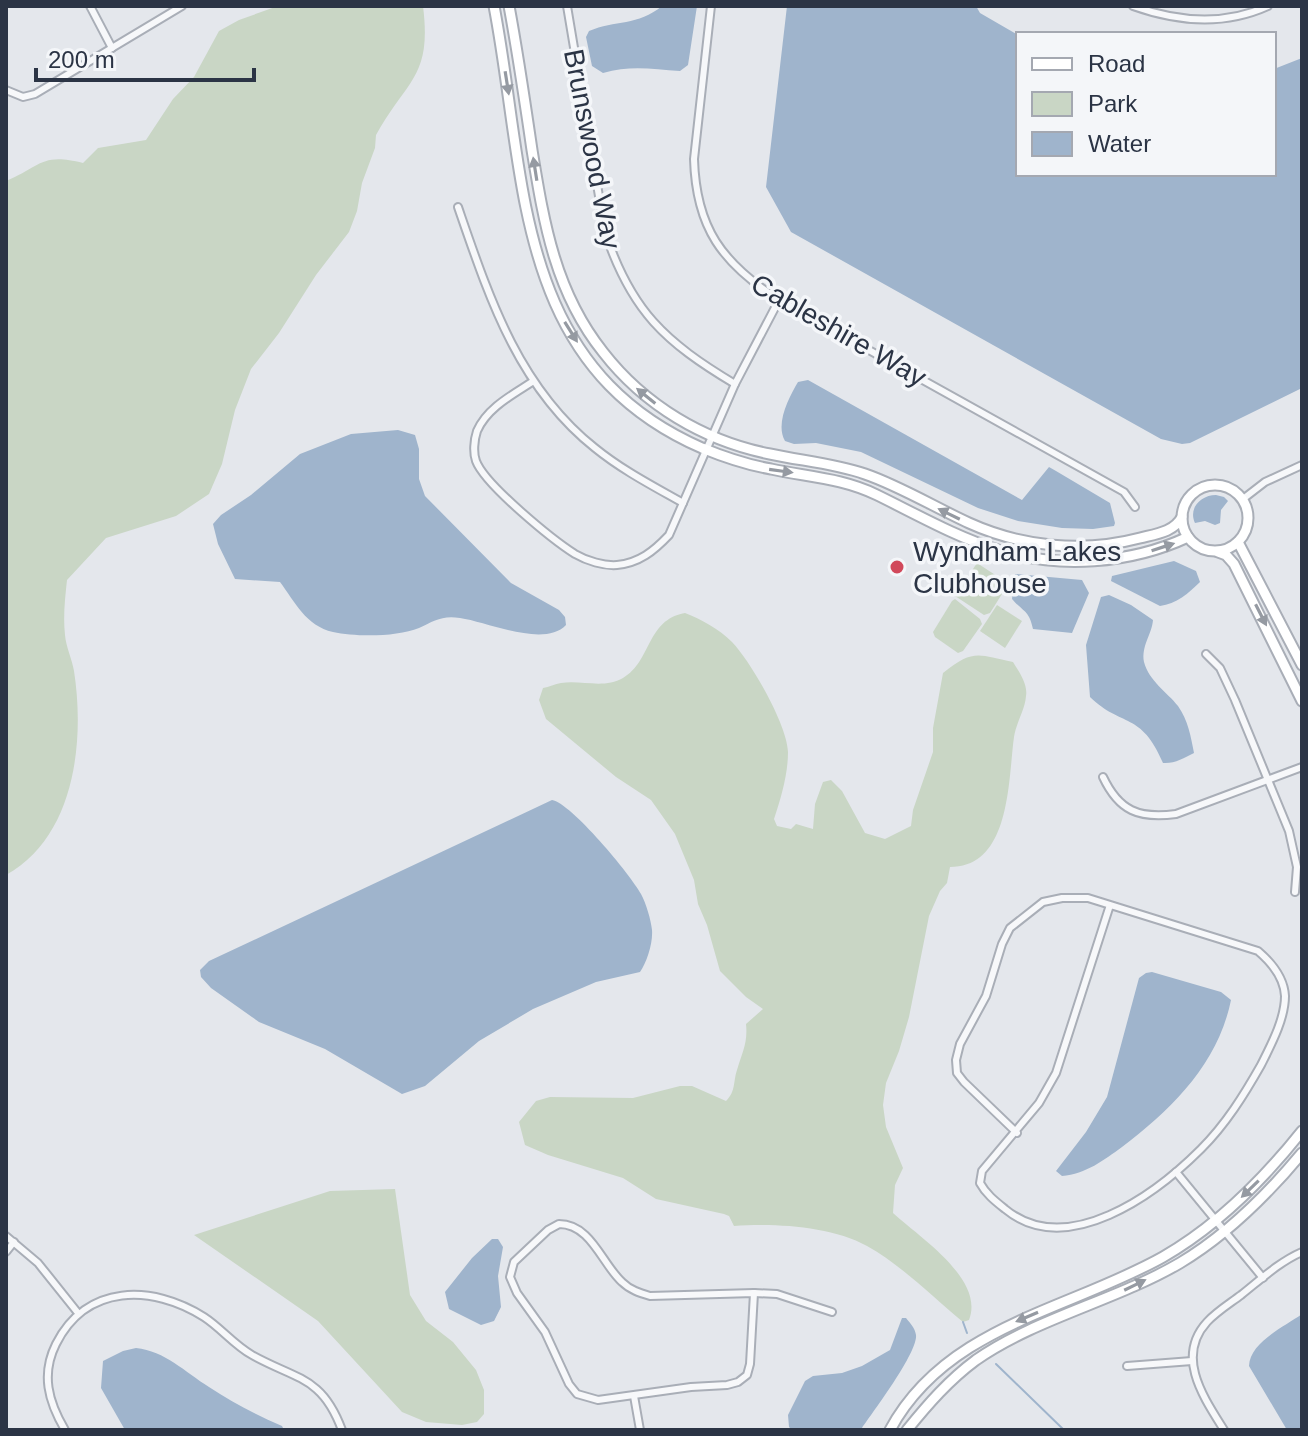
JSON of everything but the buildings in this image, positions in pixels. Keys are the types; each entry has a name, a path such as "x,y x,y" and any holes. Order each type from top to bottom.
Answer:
{"street":[{"path":"90,6 112,48"},
{"path":"6,90 23,97 35,94 182,6"},
{"path":"494,6 529,224 542,275 556,308 590,361 611,385 653,420 706,450 752,465 814,475 864,488 973,541 1027,557 1094,561 1142,553 1188,537"},
{"path":"509,6 545,228 556,270 570,303 596,343 623,375 662,408 712,436 754,451 827,462 869,475 980,528 1031,542 1091,546 1121,543 1159,533 1171,529 1182,517 1189,498 1205,486 1227,487 1243,499 1248,510 1248,523 1238,542 1218,552"},
{"name":"Brunswood Way","path":"567,6 605,232 615,263 634,300 664,335 693,359 735,384"},
{"name":"Cableshire Way","path":"711,6 694,159 696,195 703,220 718,247 748,279 779,300 1124,492 1135,507"},
{"path":"1133,6 1185,20 1229,18 1268,6"},
{"path":"458,207 487,293 509,343 532,382 593,447 625,470 683,503"},
{"path":"532,382 497,406 477,431 474,449 476,462 514,505 576,554 594,562 615,565 636,562 655,550 669,535 735,384 779,300"},
{"path":"1243,499 1265,482 1302,465"},
{"path":"1182,517 1188,537 1197,547 1226,555 1234,564 1302,701"},
{"path":"973,541 980,528"},
{"path":"1238,542 1302,665"},
{"path":"1206,654 1220,668 1268,779 1297,867 1295,892"},
{"path":"1103,777 1119,804 1135,812 1159,817 1176,814 1302,767"},
{"path":"1017,1133 957,1073 956,1060 960,1044 986,996 1010,928 1043,902 1088,898 1258,951 1271,963 1285,993 1284,1009 1269,1050 1223,1125 1176,1172 1131,1204 1090,1223 1059,1228 1036,1226 1016,1218 985,1193 980,1183 982,1171 1017,1133 1056,1073 1110,905"},
{"path":"890,1430 931,1378 980,1341 1003,1327 1141,1269 1216,1221 1255,1184 1302,1131"},
{"path":"907,1430 936,1394 975,1361 1021,1335 1180,1263 1224,1231 1268,1192 1302,1153"},
{"path":"1176,1172 1263,1278"},
{"path":"754,1293 750,1364 747,1375 738,1382 598,1400 577,1394 569,1384 545,1332 517,1293 510,1277 514,1262 548,1230 559,1224 570,1224 584,1234 621,1282 634,1291 650,1296 754,1293 777,1294 832,1312"},
{"path":"6,1236 38,1263 78,1313"},
{"path":"6,1252 14,1242"},
{"path":"1224,1430 1195,1378 1193,1347 1206,1323 1288,1258 1302,1252"},
{"path":"65,1430 50,1403 46,1380 50,1355 63,1331 78,1313 99,1300 121,1294 147,1295 176,1304 203,1317 252,1355 304,1379 322,1392 336,1412 342,1430"},
{"path":"1127,1366 1192,1361"},
{"path":"634,1396 640,1430"}],"green space":[{"path":"278,6 423,6 425,30 420,64 376,135 375,148 349,232 251,369 235,410 222,464 209,494 176,516 106,538 67,580 64,628 77,698 76,756 61,812 47,837 29,858 6,875 6,181 49,160 83,163 98,148 146,140 173,99 194,77 219,31"},
{"path":"977,563 1006,582 1007,586 990,613 984,615 955,596"},
{"path":"955,599 982,624 963,651 958,653 935,637 933,632"},
{"path":"997,605 1022,621 1005,648 980,631"},
{"path":"685,613 710,625 732,642 758,678 775,710 788,752 782,794 774,819 777,826 791,829 796,824 813,829 815,804 823,782 831,780 842,791 865,833 885,839 911,826 913,810 933,752 933,728 943,673 969,657 983,656 1013,662 1024,683 1025,701 1014,737 1003,818 985,853 970,863 950,867 947,883 929,916 909,1017 886,1083 883,1105 886,1127 903,1168 895,1185 893,1213 959,1274 968,1289 971,1305 969,1320 963,1322 892,1262 853,1239 802,1227 734,1226 729,1216 724,1214 656,1199 623,1178 525,1145 519,1122 536,1101 550,1097 633,1098 692,1086 726,1101 733,1090 744,1048 746,1024 763,1009 720,971 698,904 694,880 675,834 651,800 616,777 546,719 539,700 543,688 559,683 601,684 623,678 639,662 663,624"},
{"path":"395,1189 410,1295 426,1321 453,1342 476,1370 484,1390 484,1414 477,1422 462,1425 426,1422 402,1412 318,1321 194,1235 330,1191"}],"water":[{"path":"662,6 697,6 688,65 680,71 632,68 603,73 592,66 586,37 589,31 644,17"},
{"path":"787,6 976,6 980,13 1016,34 1016,176 1276,176 1276,68 1302,58 1302,388 1190,443 1161,439 791,232 766,187"},
{"path":"808,380 1022,500 1049,467 1110,503 1114,526 1062,528 1018,521 978,508 861,452 816,443 794,444 785,441 782,419 787,403 798,382"},
{"path":"398,430 415,435 419,449 419,479 425,496 511,583 559,610 565,617 566,625 544,634 530,634 448,617 400,633 342,634 324,629 308,619 280,582 235,579 218,544 213,524 221,515 251,495 300,454 351,434"},
{"path":"1216,495 1228,501 1221,510 1220,523 1195,523 1193,512 1197,503 1205,497"},
{"path":"1174,561 1196,571 1200,582 1166,605 1160,606 1111,581 1112,576"},
{"path":"1015,574 1082,580 1089,593 1072,633 1033,629 1027,615 1012,599"},
{"path":"1109,595 1153,620 1144,662 1150,675 1178,706 1187,723 1194,753 1183,759 1163,763 1139,727 1101,707 1090,697 1086,645 1101,597"},
{"path":"552,800 573,813 586,826 641,894 652,930 645,963 640,972 596,982 533,1009 479,1041 425,1086 402,1094 325,1049 259,1022 211,988 201,977 200,970 209,961"},
{"path":"1152,972 1221,992 1231,1000 1216,1045 1175,1101 1141,1132 1094,1166 1062,1176 1056,1171 1086,1132 1107,1097 1139,978"},
{"path":"492,1239 498,1239 503,1247 498,1276 501,1307 494,1321 481,1325 449,1309 445,1292"},
{"path":"1302,1314 1302,1430 1287,1430 1249,1366 1261,1342"},
{"path":"902,1318 906,1318 915,1330 915,1343 894,1382 862,1428 792,1430 789,1427 788,1415 805,1381 813,1376 842,1373 862,1366 890,1350"},
{"path":"136,1348 166,1358 218,1393 282,1426 284,1430 125,1430 101,1388 103,1361"}],"waterway":[{"path":"963,1322 967,1333"},
{"path":"996,1364 1064,1430"}],"place":[{"name":"Wyndham Lakes Clubhouse","path":"897,567"}]}
